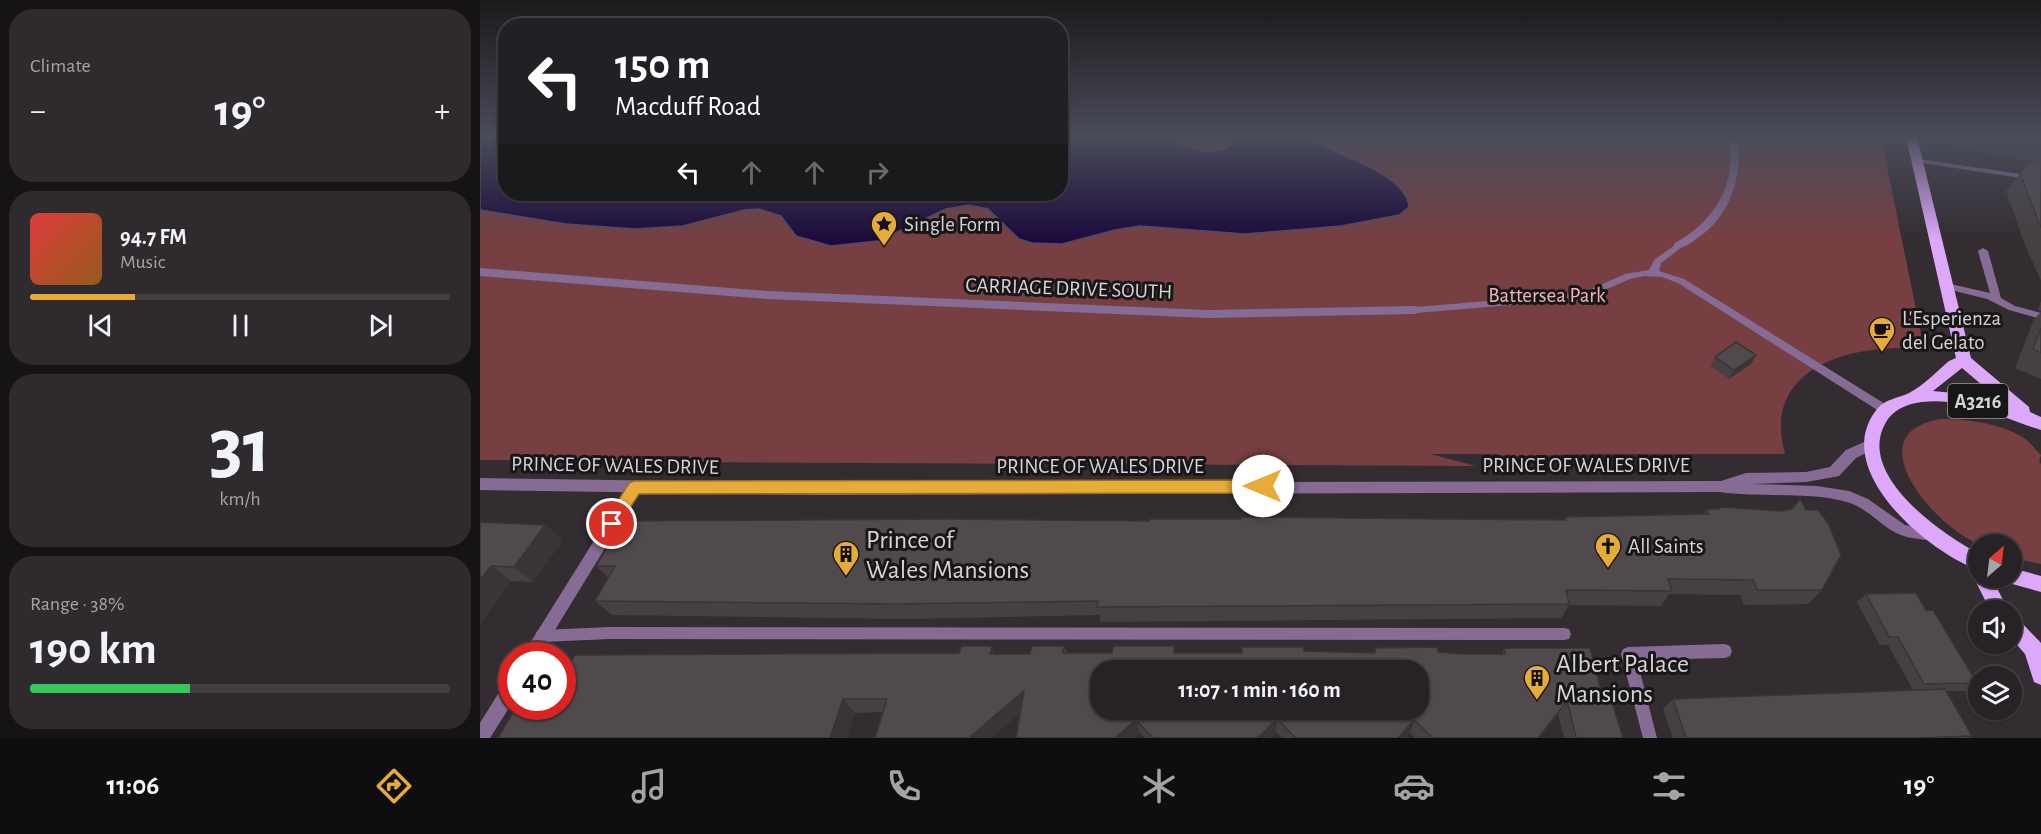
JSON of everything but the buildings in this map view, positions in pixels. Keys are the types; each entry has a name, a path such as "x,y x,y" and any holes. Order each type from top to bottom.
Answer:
{"main road":[{"name":"A3216","path":"1919,171 1964,361 2039,423"},
{"name":"A3216","path":"1886,410 1914,398 1954,365 1964,361"},
{"name":"A3216","path":"1914,398 1948,396 1968,399 2008,410 2039,423"},
{"path":"1886,410 1873,431 1871,444 1876,465 1887,488 1915,519 1968,559"},
{"path":"2022,579 2041,584"},
{"path":"2022,634 2038,646 2041,675"}],"street":[{"path":"1679,245 1700,232 1725,201 1733,171"},
{"name":"CARRIAGE DRIVE SOUTH","path":"480,272 767,295 1196,313 1416,310"},
{"name":"PRINCE OF WALES DRIVE","path":"1720,486 1746,479 1806,477 1834,472 1851,454 1871,444"},
{"name":"PRINCE OF WALES DRIVE","path":"480,484 634,487 1720,486 1749,492 1816,492 1850,498 1863,502 1901,530 1933,534"},
{"path":"538,642 634,487"},
{"path":"480,738 498,709"}],"lane":[{"path":"1991,171 2041,179"},
{"path":"1679,245 1657,262 1653,273 1681,281 1886,410"},
{"path":"1983,251 1998,300"},
{"name":"CARRIAGE DRIVE SOUTH","path":"1416,310 1584,296 1628,276 1653,273"},
{"path":"1946,286 1998,300 2023,312 2041,316"},
{"path":"542,636 610,633 1564,634"},
{"path":"1650,738 1628,654 1725,651"}],"green space":[{"name":"Battersea Park","path":"480,171 498,171 498,201 1068,201 1068,171 1888,171 1924,349 1870,350 1844,356 1820,366 1800,380 1787,399 1781,423 1785,454 1589,454 1503,457 1497,454 1430,454 1476,466 686,462 689,456 640,456 635,461 480,460"},
{"path":"1940,419 1972,421 2005,429 2031,444 2041,455 2039,462 2041,464 2041,564 2022,560 2022,534 1968,534 1968,538 1943,520 1925,501 1911,481 1903,461 1904,443 1915,428"}],"shaded area":[{"path":"480,171 498,171 498,201 1068,201 1068,171 1377,171 1397,185 1409,207 1399,215 1341,226 1245,234 1140,226 1062,244 1032,243 1019,239 988,209 969,205 946,209 878,241 831,246 796,236 781,216 759,209 744,210 683,226 635,229 566,224 480,210"}],"place":[{"name":"Single Form","path":"884,247"},
{"name":"L'Esperienza del Gelato","path":"1882,353"},
{"name":"All Saints","path":"1608,569"},
{"name":"Prince of Wales Mansions","path":"846,577"},
{"name":"Albert Palace Mansions","path":"1537,701"}],"route":[{"path":"612,524 634,487 820,489 1263,486"}]}
